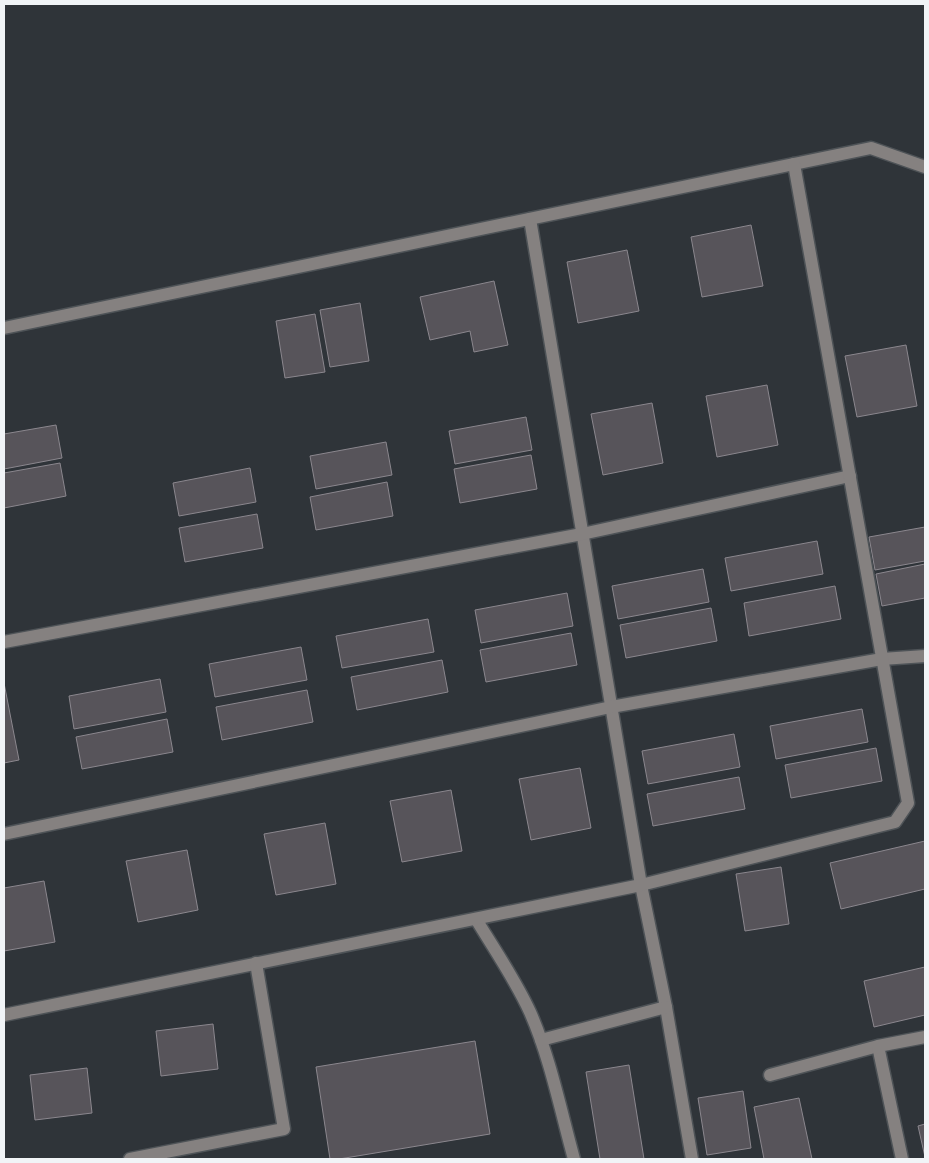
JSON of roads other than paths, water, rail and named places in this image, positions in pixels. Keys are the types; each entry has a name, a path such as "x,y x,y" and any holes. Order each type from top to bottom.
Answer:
{"street":[{"path":"4,328 871,148 925,167"},
{"path":"4,1014 641,885 895,822 908,803 794,164"},
{"path":"530,219 641,885 666,1007 692,1159"},
{"path":"4,642 582,534 850,476"},
{"path":"4,834 611,707 882,659 925,656"},
{"path":"476,919 514,980 530,1012 541,1040 574,1159"},
{"path":"130,1159 284,1129 256,963"},
{"path":"541,1040 666,1007"},
{"path":"770,1075 878,1046 925,1037"},
{"path":"878,1046 902,1159"}]}
